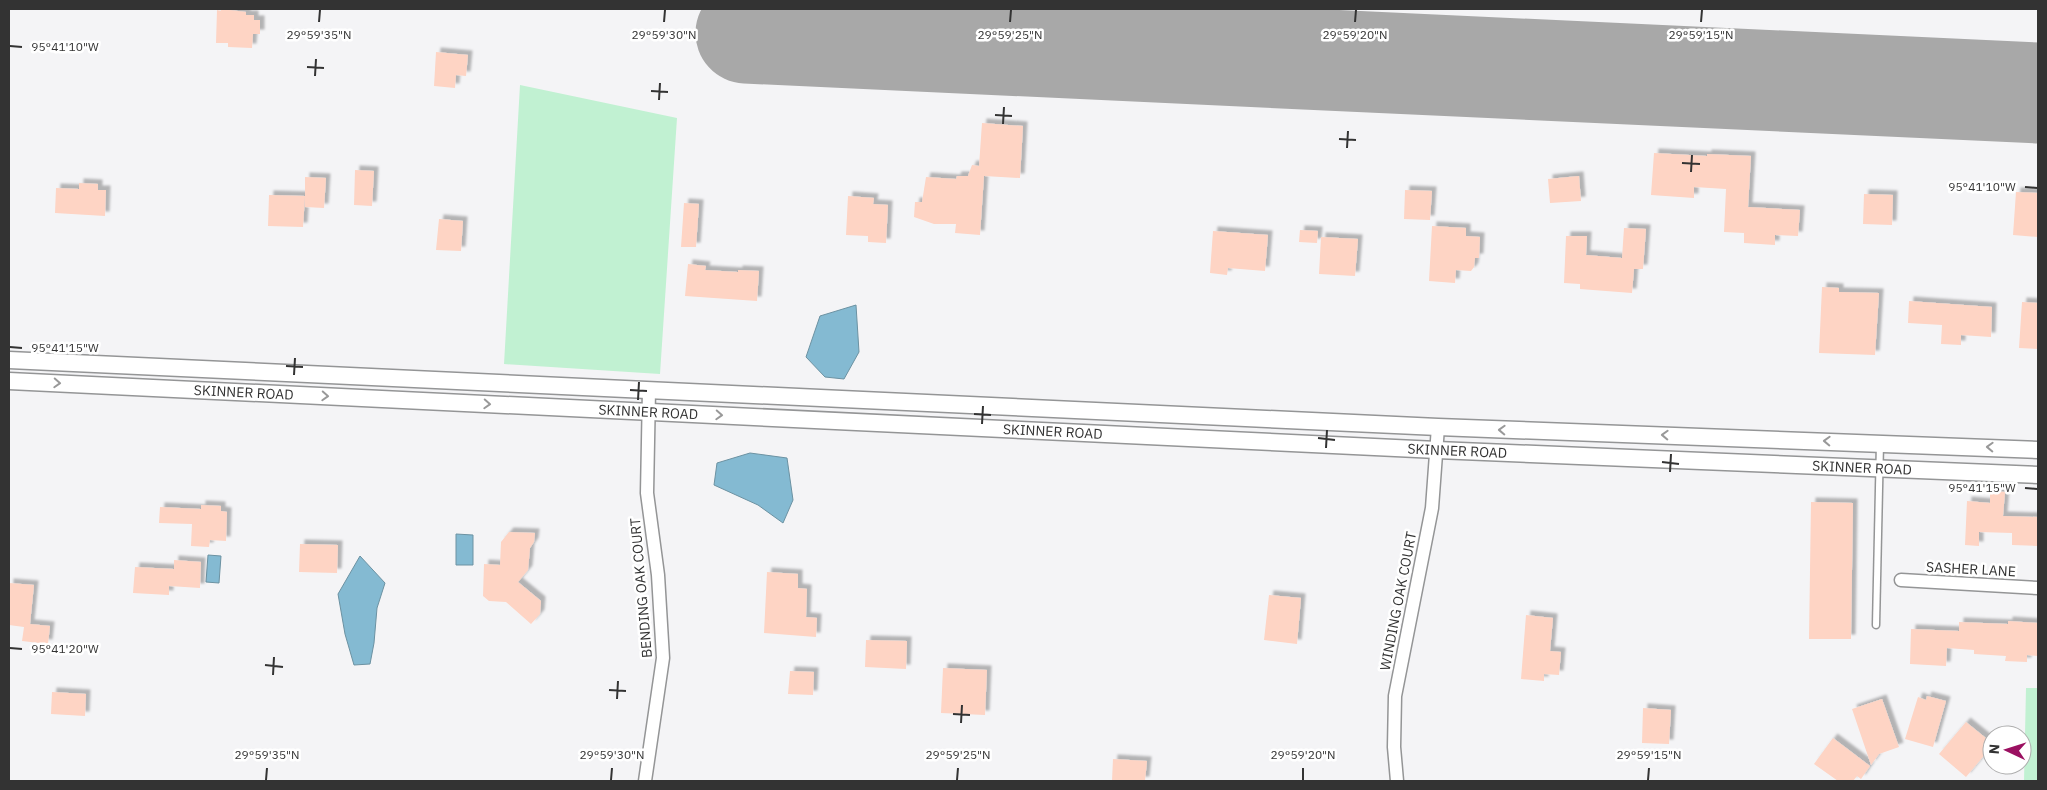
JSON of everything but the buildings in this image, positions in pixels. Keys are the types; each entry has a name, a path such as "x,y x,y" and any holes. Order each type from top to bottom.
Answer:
{"street":[{"name":"SKINNER ROAD","path":"9,360 1438,427 2038,450"},
{"path":"182,368 182,389"},
{"name":"SKINNER ROAD","path":"9,381 1437,450 2038,475"},
{"name":"BENDING OAK COURT","path":"645,781 663,658 658,575 647,493 649,390"},
{"name":"WINDING OAK COURT","path":"1397,781 1394,747 1395,696 1432,508 1438,427"},
{"name":"SASHER LANE","path":"1901,580 2038,588"}],"lane":[{"path":"1876,625 1880,443"}],"green space":[{"path":"520,85 677,118 660,374 504,364"},
{"path":"2026,688 2038,688 2038,781 2024,781 2024,775 2032,775 2032,725 2025,725"}],"water":[{"path":"856,305 859,352 844,379 825,377 806,357 820,316"},
{"path":"750,453 787,458 793,500 783,523 758,505 714,485 717,463"},
{"path":"456,534 473,535 473,565 456,565"},
{"path":"208,555 221,556 219,583 206,582"},
{"path":"360,556 385,583 377,608 370,664 354,665 345,634 338,594"}],"runway":[{"path":"746,33 2038,93"}]}
